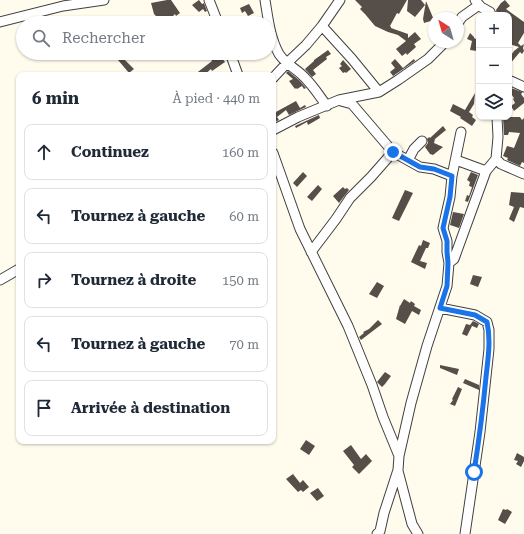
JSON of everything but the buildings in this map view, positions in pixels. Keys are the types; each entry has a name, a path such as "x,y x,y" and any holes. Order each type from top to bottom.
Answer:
{"street":[{"path":"24,16 64,6 104,0"},
{"path":"209,0 215,16"},
{"path":"265,0 268,16"},
{"path":"276,75 306,45 322,26 340,0"},
{"path":"464,15 477,2 481,7 490,12"},
{"path":"0,22 16,18"},
{"path":"322,26 379,92"},
{"path":"276,46 280,55 305,78 327,106"},
{"path":"276,128 298,117 339,100 379,92 428,59 439,48"},
{"path":"233,60 237,72"},
{"path":"512,81 524,87"},
{"path":"339,100 352,104 393,152 420,167 434,169 452,176"},
{"path":"448,263 454,259 486,171 496,159 498,137 497,120"},
{"path":"377,534 380,531 384,513 398,470 399,456 411,403 427,346 447,286 447,241 443,228 461,132"},
{"path":"408,160 414,149 422,141"},
{"path":"312,252 350,198 393,152"},
{"path":"496,159 500,164 524,174"},
{"path":"456,160 486,171"},
{"path":"276,161 300,229 348,326 399,456"},
{"path":"0,280 16,271"},
{"path":"440,308 475,315 487,322 489,330 489,349 480,432 466,534"},
{"path":"398,470 412,524 418,534"}],"route":[{"path":"393,152 420,167 434,169 452,176 450,197 443,228 447,241 447,286 440,308 475,315 487,322 489,330 489,349 474,472"}]}
